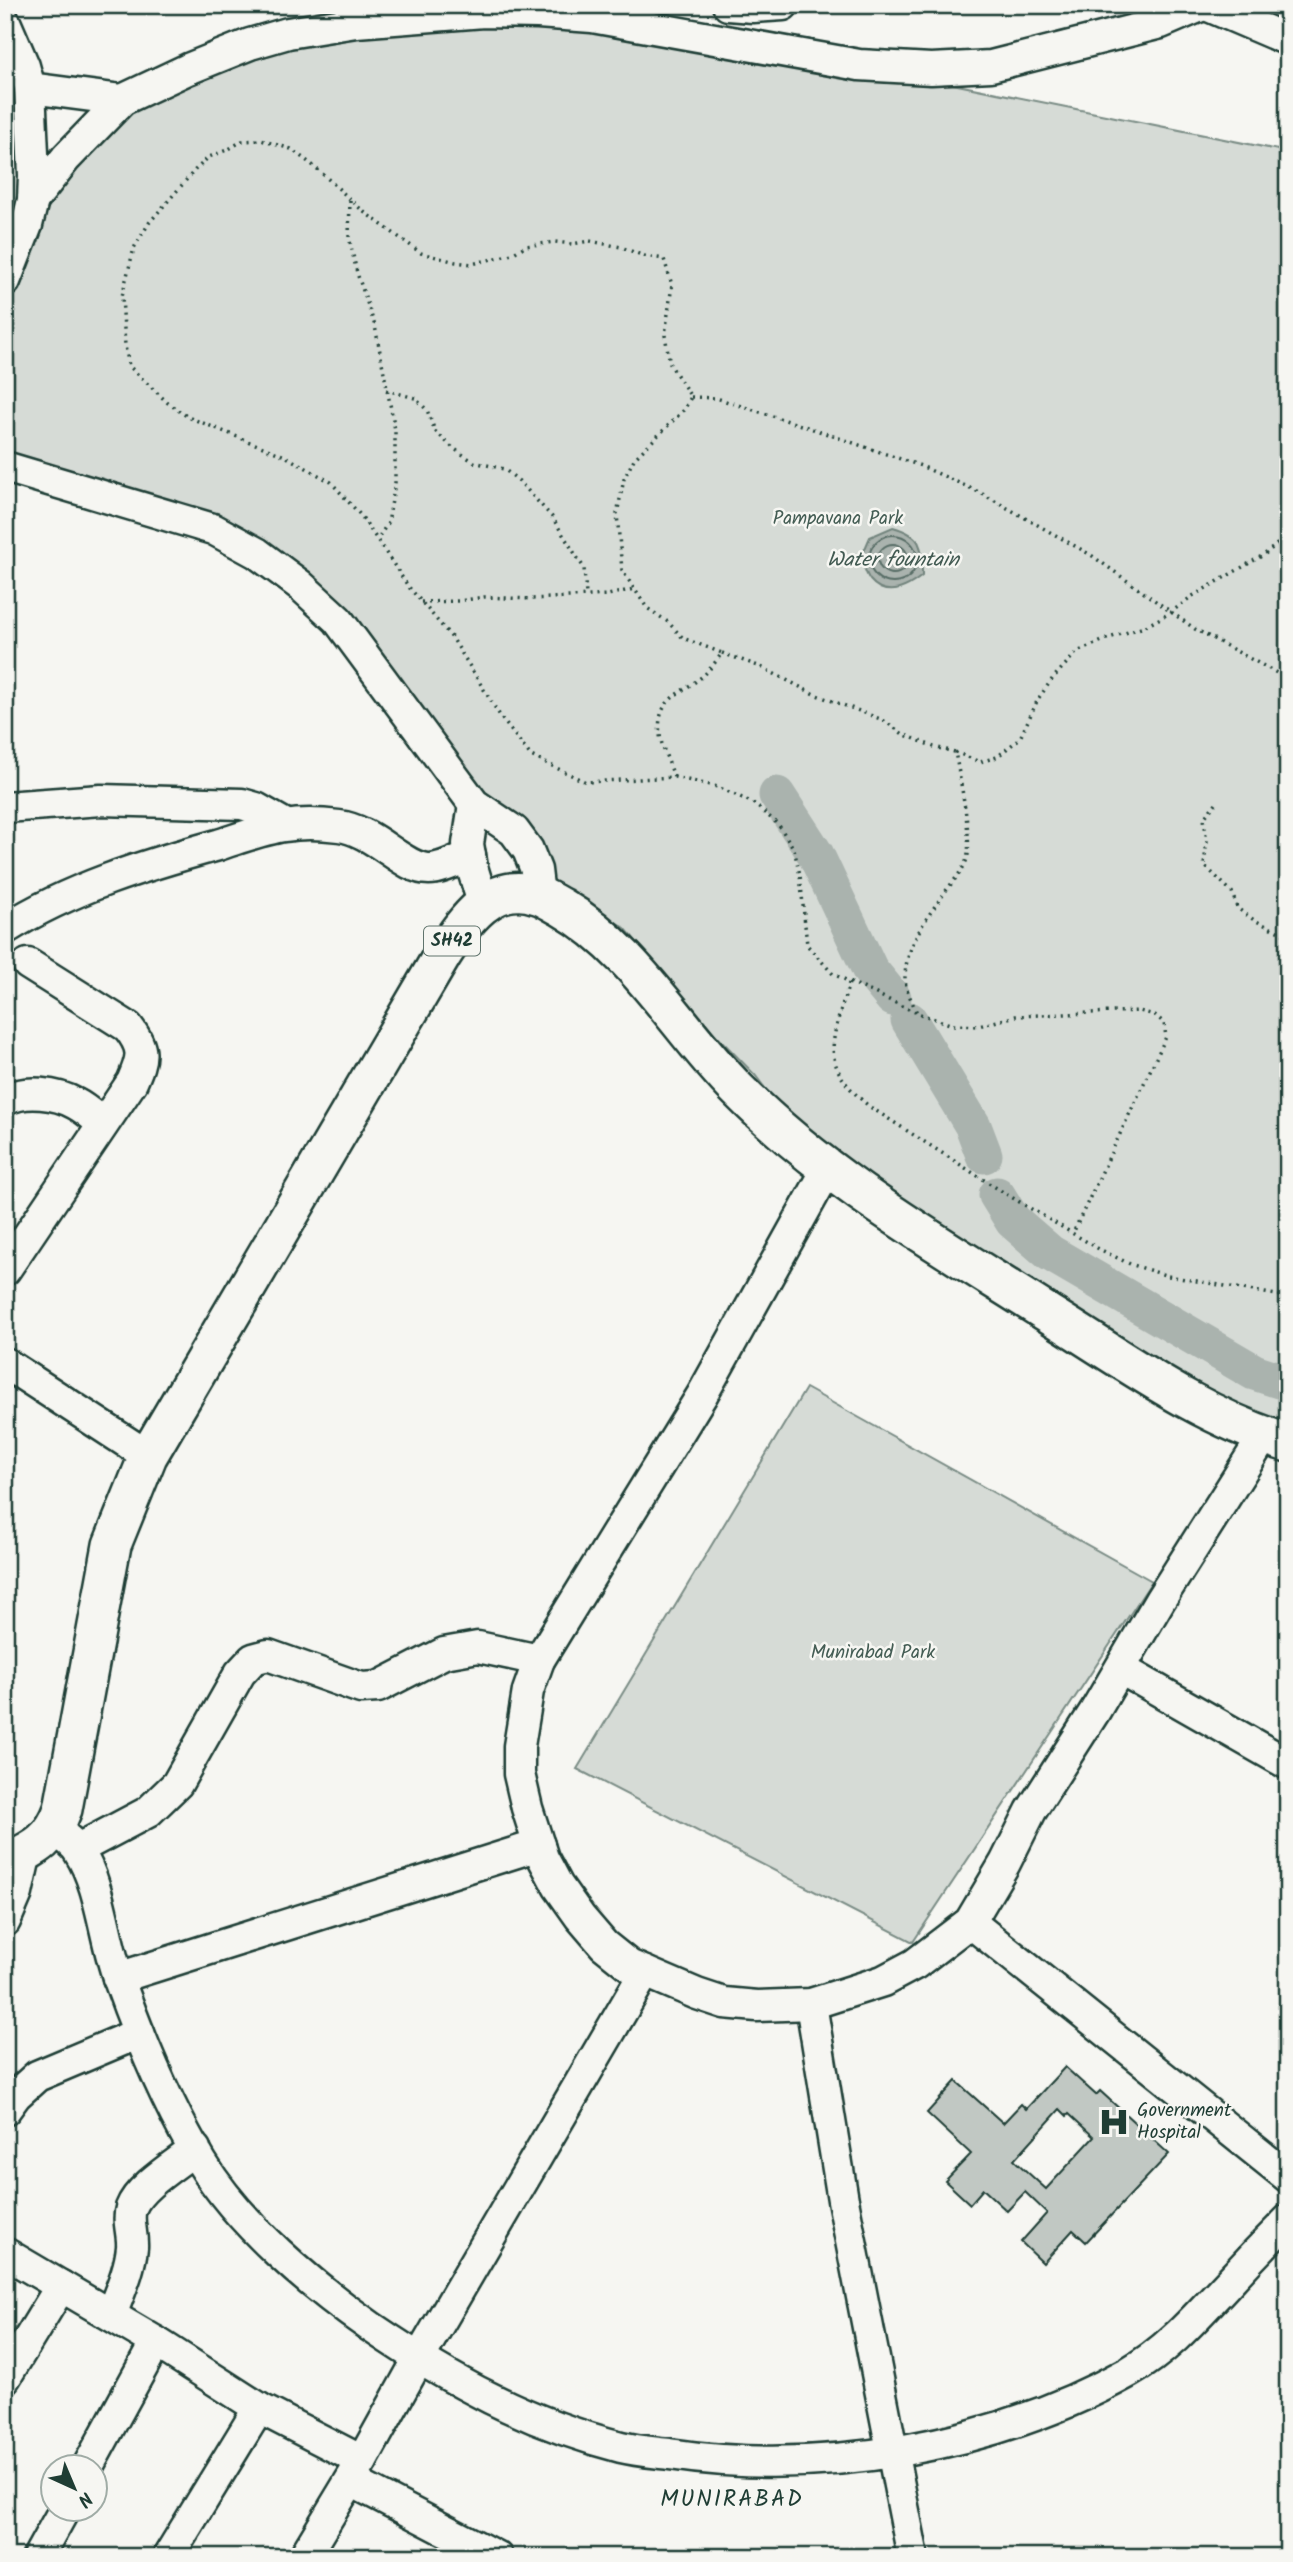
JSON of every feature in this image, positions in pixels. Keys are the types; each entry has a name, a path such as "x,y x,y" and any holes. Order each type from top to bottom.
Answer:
{"main road":[{"name":"SH42","path":"67,1840 63,1810 112,1545 148,1456 460,927 483,903 508,892 521,891 539,895 596,930 619,951 738,1090 827,1170 911,1227 1182,1397 1276,1439"},
{"path":"15,1858 43,1842 67,1840"}],"street":[{"path":"592,16 620,5"},
{"path":"728,5 753,8 783,5"},
{"path":"33,200 66,158 122,100 250,44 288,33 356,22 484,12 592,16 859,65 931,69 991,66 1161,23 1208,7 1288,40"},
{"path":"5,22 24,66 30,88 34,175 33,200 27,225 5,281"},
{"path":"30,88 122,100"},
{"path":"7,466 213,529 257,553 300,585 338,620 474,804 514,831 536,870 539,895"},
{"path":"5,807 101,800 230,803 256,808 286,825"},
{"path":"474,804 468,844 483,903"},
{"path":"5,929 69,894 153,864 286,825 354,828 408,862 430,869 470,855"},
{"path":"5,1270 132,1082 142,1060 139,1041 128,1027 28,964"},
{"path":"5,1100 36,1094 62,1098 77,1104 103,1124"},
{"path":"827,1170 702,1395 539,1660 528,1691 519,1746 519,1773 539,1845 558,1886 604,1945 629,1965 724,2003 757,2006 811,2004 883,1981 915,1964 970,1922 1005,1863 1031,1811 1121,1669 1160,1600 1276,1439"},
{"path":"5,1363 148,1456"},
{"path":"539,1660 478,1647 444,1653 378,1687 361,1688 268,1656 253,1659 240,1674 177,1784 148,1812 67,1840 92,1880 108,1948 139,2033 203,2164 242,2215 289,2262 346,2310 418,2360 503,2406 565,2430 624,2448 693,2458 763,2463 893,2451 938,2444 1057,2407 1131,2371 1179,2336 1288,2220"},
{"path":"1121,1669 1288,1764"},
{"path":"118,1978 539,1845"},
{"path":"5,1922 17,1893 15,1858"},
{"path":"970,1922 1288,2177"},
{"path":"304,2557 645,1972"},
{"path":"811,2004 843,2200 913,2557"},
{"path":"5,2110 16,2095 37,2076 139,2033"},
{"path":"111,2315 129,2264 132,2207 142,2192 195,2149"},
{"path":"5,2253 156,2342 356,2471 497,2557"},
{"path":"5,2378 61,2286"},
{"path":"95,2454 156,2342"},
{"path":"168,2557 259,2407"},
{"path":"38,2557 56,2524"}],"path":[{"path":"691,397 670,364 665,335 672,285 664,259 590,241 525,246 512,254 487,261 456,262 421,253 401,240 291,149 261,140 242,141 209,157 149,223 134,248 122,296 129,366 168,403 188,417 285,456 331,482 378,538 408,586 453,639 502,719 531,756 586,782 674,777 718,787 752,803 778,824 794,849 800,874 807,945 833,974 917,1013 953,1025 979,1026 1016,1016 1139,1011 1155,1015 1164,1023 1166,1037 1073,1233"},
{"path":"351,200 349,237 357,273 375,326 395,430 395,483 388,523 378,538"},
{"path":"386,390 415,398 427,410 435,431 453,448 474,462 503,469 519,481 552,517 584,568 586,595"},
{"path":"691,397 684,411 634,459 624,479 617,514 622,570 647,608 668,622 683,638 761,667 814,694 883,720 903,734 934,747 980,762 997,757 1020,738 1038,699 1077,652 1170,613 1191,597 1265,554 1288,535"},
{"path":"691,397 716,398 760,411 921,466 979,492 1082,550 1195,629 1288,679"},
{"path":"421,602 484,597 531,599 608,595 634,589"},
{"path":"674,777 660,737 659,721 664,706 677,692 706,673 722,653"},
{"path":"917,1013 904,979 909,957 914,942 941,896 962,870 968,856 966,819 955,752"},
{"path":"1216,803 1204,818 1207,841 1204,864 1232,892 1237,908 1254,920 1288,936"},
{"path":"849,983 832,1051 837,1073 851,1091 870,1107 1073,1233 1130,1264 1155,1272 1288,1297"},
{"path":"1288,1138 1288,1185"}],"green space":[{"name":"Pampavana Park","path":"484,12 859,65 1288,152 1288,1443 827,1170 755,1075 714,1033 625,928 536,870 413,721 257,553 5,459 5,282 14,258 75,162 127,114 250,44"},
{"name":"Munirabad Park","path":"806,1388 1152,1581 913,1942 577,1769"}],"water":[{"name":"Water fountain","path":"893,527 911,534 919,544 922,576 903,588 890,590 876,586 870,580 861,558 870,537"}],"building":[{"path":"1065,2067 1096,2095 1100,2091 1169,2154 1086,2242 1073,2230 1043,2263 1021,2242 1047,2213 1025,2192 1007,2211 983,2189 970,2204 945,2181 971,2154 927,2113 956,2081 1003,2123 1021,2104 1026,2109","holes":["1060,2109 1067,2116 1069,2114 1094,2137 1046,2189 1014,2160"]}],"waterway":[{"path":"777,795 816,855 870,970 893,998"},
{"path":"909,1020 973,1126 984,1155"},
{"path":"997,1195 1013,1221 1050,1253 1254,1372 1288,1383"}],"place":[{"name":"Government Hospital","path":"1114,2122"}],"district":[{"name":"MUNIRABAD","path":"732,2500"}]}
